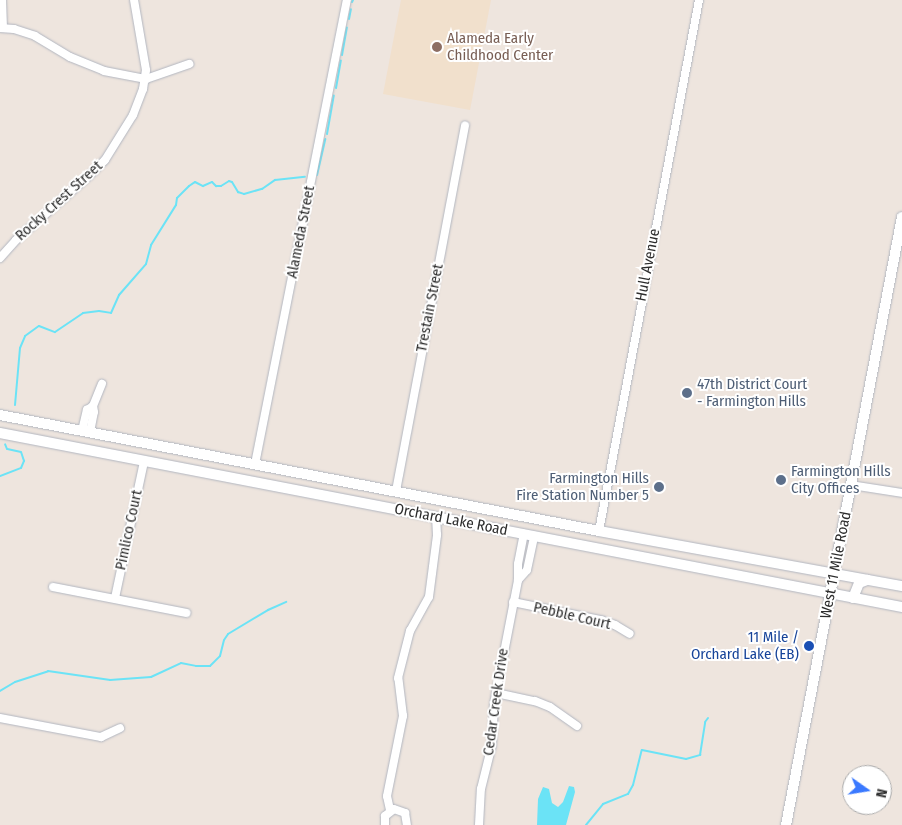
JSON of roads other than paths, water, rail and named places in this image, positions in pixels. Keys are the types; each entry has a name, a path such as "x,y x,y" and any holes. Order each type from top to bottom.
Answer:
{"main road":[{"name":"West 11 Mile Road","path":"786,825 902,217"},
{"name":"Orchard Lake Road","path":"0,415 599,531 902,586"},
{"path":"0,428 26,432 32,428 34,421"},
{"name":"Orchard Lake Road","path":"0,433 902,606"},
{"path":"181,468 184,456 196,452"},
{"path":"270,485 296,484 346,494 352,492 354,484"},
{"path":"436,517 438,507 448,501"},
{"path":"520,533 543,532 597,542 600,538 599,531"},
{"path":"638,556 642,538"},
{"path":"656,559 658,548 667,543"},
{"path":"797,587 807,580 809,570"},
{"path":"853,598 859,583 867,580"}],"street":[{"path":"2,0 1,28 14,29 35,36 70,57 104,72 146,79 188,64"},
{"name":"Rocky Crest Street","path":"0,258 16,240 90,175 104,160 133,115 146,79 134,0"},
{"name":"Alameda Street","path":"255,464 347,0"},
{"name":"Hull Avenue","path":"599,531 699,0"},
{"name":"Trestain Street","path":"396,491 465,125"},
{"path":"86,432 94,412 93,406 102,384"},
{"name":"Pimlico Court","path":"115,598 144,461"},
{"path":"851,485 902,493"},
{"path":"390,810 387,796 403,716 398,678 410,631 429,597 437,535 436,517"},
{"name":"Cedar Creek Drive","path":"479,825 479,805 492,745 496,693 512,602 518,580 520,533"},
{"name":"Cedar Creek Drive","path":"518,580 527,570 534,536"},
{"path":"53,587 187,613"},
{"name":"Pebble Court","path":"512,602 601,620 615,625 630,634"},
{"path":"496,693 535,701 550,707 577,726"},
{"path":"0,718 101,738 120,728"},
{"path":"385,825 385,816 390,810 398,809 405,813 407,825"}],"water":[{"path":"569,786 574,787 575,792 566,825 537,825 538,799 543,787 549,789 552,803 558,807 563,802"}],"waterway":[{"path":"349,19 351,9"},
{"path":"342,55 347,27"},
{"path":"336,88 341,60"},
{"path":"327,134 334,96"},
{"path":"317,175 325,139"},
{"path":"15,405 20,348 25,336 39,326 55,332 83,313 99,311 111,313 119,295 146,264 151,245 176,205 177,198 189,186 195,182 203,186 212,182 216,186 221,186 229,181 232,182 238,192 244,194 262,189 275,180 305,177"},
{"path":"0,476 21,468 24,461 21,452 7,449 5,444"},
{"path":"0,691 15,682 48,671 110,680 151,677 181,663 210,666 220,656 224,640 228,634 268,610 286,602"},
{"path":"586,825 603,804 628,794 633,785 642,750 686,759 700,755 705,722 708,718"}],"place":[{"name":"Alameda Early Childhood Center","path":"437,47"},
{"name":"47th District Court - Farmington Hills","path":"687,393"},
{"name":"Farmington Hills City Offices","path":"781,480"},
{"name":"Farmington Hills Fire Station Number 5","path":"659,487"},
{"name":"11 Mile / Orchard Lake (EB)","path":"809,646"}]}
